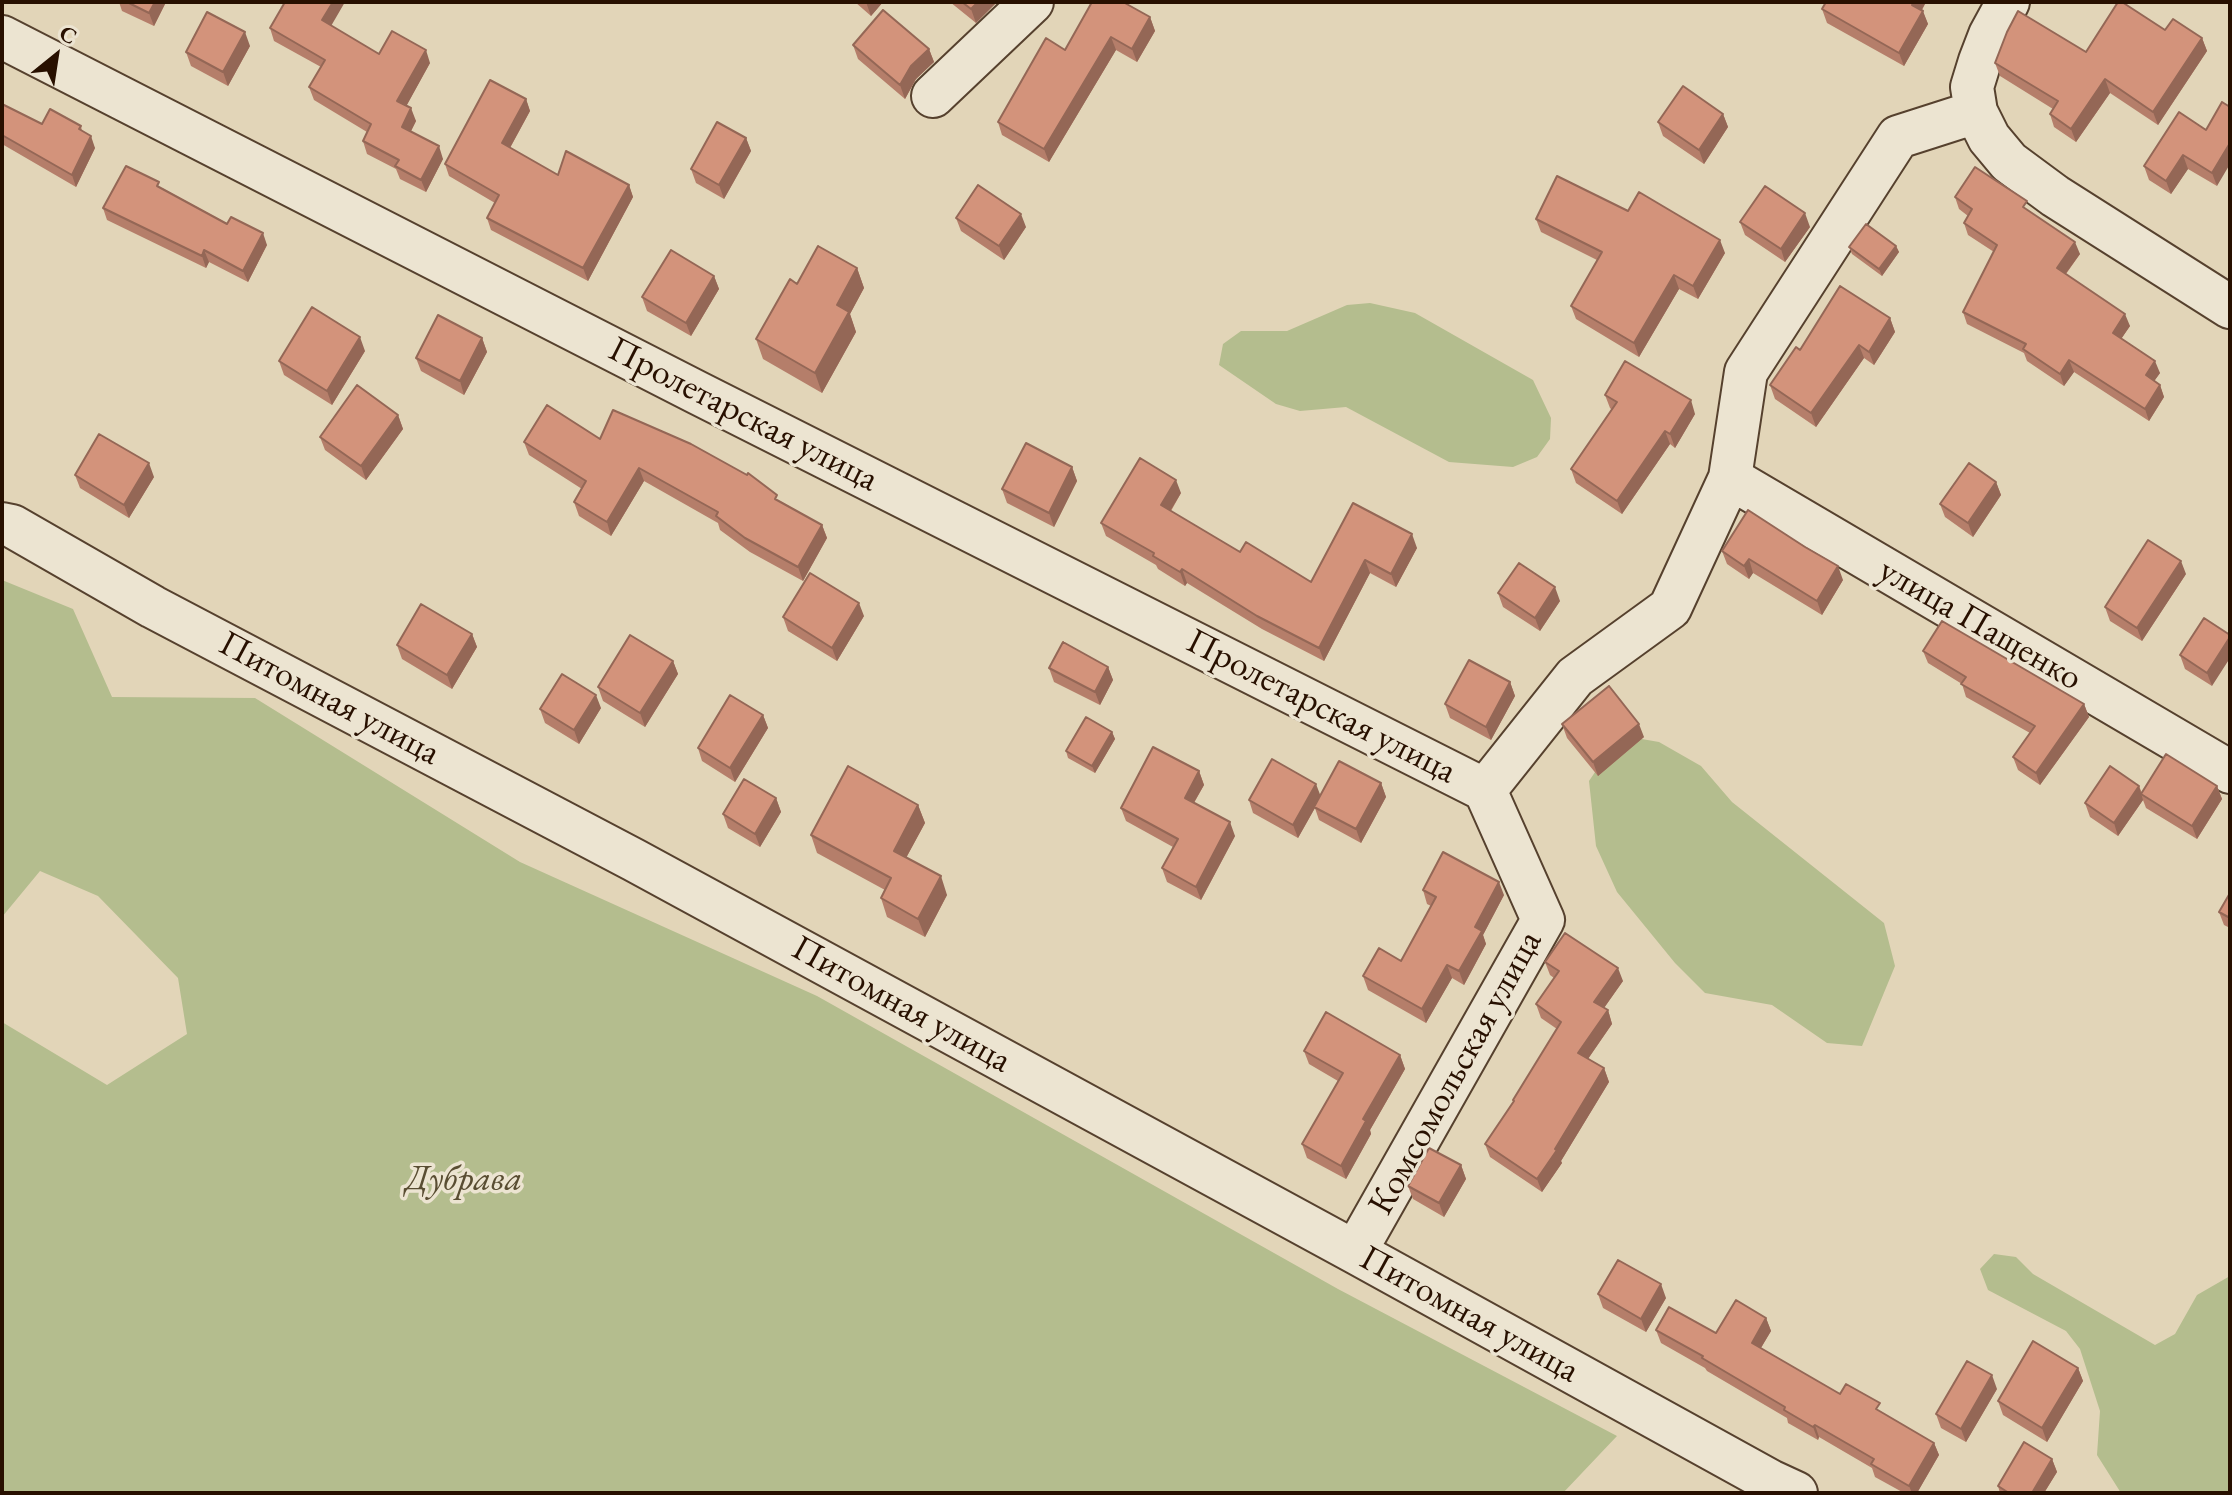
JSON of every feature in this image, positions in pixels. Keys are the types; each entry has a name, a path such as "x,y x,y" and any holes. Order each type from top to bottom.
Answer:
{"street":[{"path":"933,96 1032,2"},
{"path":"2008,2 1980,61 1972,87 1976,112 1989,138 2009,162 2055,196 2230,307"},
{"name":"Пролетарская улица","path":"2,37 1485,790"},
{"path":"1485,790 1575,677 1670,608 1730,478 1746,372 1898,137 1976,112"},
{"name":"улица Пащенко","path":"1730,478 2230,772"},
{"name":"Питомная улица","path":"2,524 12,526 153,607 620,852 1796,1493"},
{"name":"Комсомольская улица","path":"1355,1252 1543,920 1485,790"}],"green space":[{"path":"1370,303 1415,313 1533,380 1551,418 1550,439 1537,457 1513,467 1449,462 1346,407 1300,411 1276,404 1219,365 1223,344 1241,331 1287,331 1347,305"},
{"name":"Дубрава","path":"2,580 73,609 112,697 255,698 520,862 817,996 1338,1289 1617,1436 1563,1493 2,1493 2,1022 107,1085 187,1034 178,978 98,896 40,871 2,917"},
{"path":"1636,738 1659,742 1701,766 1732,802 1884,923 1895,966 1862,1046 1827,1043 1772,1005 1705,993 1675,963 1617,892 1596,846 1589,781 1614,744"},
{"path":"1994,1254 2016,1257 2033,1274 2155,1345 2175,1334 2197,1295 2230,1276 2230,1493 2121,1493 2097,1455 2100,1411 2080,1349 2066,1331 1988,1290 1980,1269"}],"building":[{"path":"127,2 155,2 149,13"},
{"path":"285,2 333,2 322,20 379,54 392,31 426,50 397,101 411,108 402,127 439,146 421,180 395,166 399,160 363,141 371,124 309,87 325,60 270,28"},
{"path":"962,2 978,2 971,9"},
{"path":"1092,2 1123,2 1150,17 1132,49 1111,37 1044,149 998,122 1046,38 1065,50"},
{"path":"1826,2 1914,2 1912,5 1923,11 1899,53 1822,9"},
{"path":"2118,2 2165,30 2173,19 2202,38 2153,112 2105,79 2071,129 2050,114 2058,101 1995,63 2018,11 2086,52"},
{"path":"883,10 929,49 911,66 900,85 853,45"},
{"path":"207,12 245,32 223,72 186,52"},
{"path":"490,80 526,99 502,143 558,175 566,151 629,185 583,268 487,218 499,195 445,164"},
{"path":"1683,86 1723,114 1699,150 1658,122"},
{"path":"2222,102 2230,107 2230,143 2212,173 2183,155 2166,181 2144,166 2179,112 2206,130"},
{"path":"2,104 42,124 50,109 81,126 79,129 91,136 72,175 2,135"},
{"path":"717,122 746,138 719,185 691,169"},
{"path":"126,166 159,182 157,186 227,224 231,217 263,233 243,271 204,250 202,256 103,208"},
{"path":"1975,167 2027,201 2023,207 2075,242 2057,268 2125,314 2113,333 2155,361 2146,375 2160,385 2145,409 2069,360 2060,374 2023,349 2026,344 1963,312 1997,245 1964,223 1972,209 1955,197"},
{"path":"1557,176 1628,211 1639,192 1720,240 1693,286 1674,275 1634,343 1571,306 1602,252 1536,219"},
{"path":"978,185 1021,214 999,246 956,218"},
{"path":"1765,186 1805,213 1781,249 1740,222"},
{"path":"1866,224 1896,246 1879,269 1849,247"},
{"path":"818,246 857,268 837,305 849,312 815,373 756,339 790,279 797,284"},
{"path":"671,250 714,276 686,323 642,297"},
{"path":"1840,286 1890,318 1869,352 1859,345 1811,413 1770,385 1796,347 1800,350"},
{"path":"312,307 360,337 327,391 279,361"},
{"path":"438,315 482,338 460,381 416,358"},
{"path":"1625,361 1691,400 1670,434 1665,431 1617,501 1571,469 1617,402 1605,395"},
{"path":"357,385 398,415 361,466 320,437"},
{"path":"547,405 600,439 613,410 691,444 748,473 777,495 775,499 822,525 798,567 745,538 716,516 718,512 639,468 607,522 574,502 586,481 524,442"},
{"path":"99,434 149,463 124,505 75,475"},
{"path":"1026,443 1072,467 1049,513 1002,489"},
{"path":"1140,458 1176,480 1161,505 1240,552 1246,542 1311,582 1353,503 1412,534 1391,574 1365,560 1319,648 1257,616 1182,569 1180,572 1153,556 1154,553 1101,523"},
{"path":"1969,463 1996,482 1968,523 1940,504"},
{"path":"1748,510 1838,566 1817,601 1749,559 1744,566 1722,551"},
{"path":"2148,540 2181,561 2137,628 2105,607"},
{"path":"1519,563 1555,587 1535,618 1498,593"},
{"path":"810,573 859,603 832,648 783,617"},
{"path":"421,604 472,634 447,675 397,645"},
{"path":"2204,618 2230,635 2207,673 2180,655"},
{"path":"1942,621 2084,704 2036,773 2013,757 2035,726 1961,684 1966,677 1923,651"},
{"path":"630,635 673,661 640,713 598,687"},
{"path":"1063,642 1108,667 1095,692 1049,668"},
{"path":"1469,660 1510,682 1486,727 1445,704"},
{"path":"562,674 596,695 574,730 540,709"},
{"path":"1609,686 1639,724 1593,762 1562,724"},
{"path":"730,695 763,715 730,768 698,748"},
{"path":"1086,717 1112,732 1092,766 1066,751"},
{"path":"1153,747 1199,771 1185,798 1230,822 1196,887 1162,868 1178,839 1121,808"},
{"path":"2166,754 2217,786 2192,826 2141,794"},
{"path":"1272,759 1316,784 1293,825 1249,800"},
{"path":"1339,761 1381,783 1356,829 1314,807"},
{"path":"848,766 918,805 894,851 941,876 918,919 881,898 891,878 811,835"},
{"path":"2110,766 2139,786 2114,823 2085,803"},
{"path":"744,779 776,798 755,834 723,814"},
{"path":"1443,852 1499,882 1475,927 1482,931 1459,971 1447,965 1422,1009 1363,976 1379,948 1401,961 1436,897 1423,890"},
{"path":"2230,893 2230,918 2219,912"},
{"path":"1565,933 1618,968 1594,1002 1608,1010 1578,1053 1604,1068 1537,1179 1485,1144 1561,1022 1536,1004 1559,971 1545,962"},
{"path":"1326,1012 1400,1055 1363,1119 1366,1121 1341,1166 1302,1144 1343,1073 1304,1051"},
{"path":"1429,1148 1461,1165 1439,1203 1408,1186"},
{"path":"1618,1260 1661,1284 1641,1319 1598,1294"},
{"path":"1736,1300 1766,1318 1752,1343 1840,1394 1846,1384 1880,1403 1876,1409 1934,1443 1909,1486 1871,1464 1874,1459 1784,1410 1785,1407 1656,1330 1669,1307 1716,1333"},
{"path":"2033,1341 2078,1368 2042,1428 1998,1401"},
{"path":"1967,1361 1992,1375 1961,1429 1936,1414"},
{"path":"2024,1442 2052,1459 2032,1493 2009,1493 1998,1486"}]}
